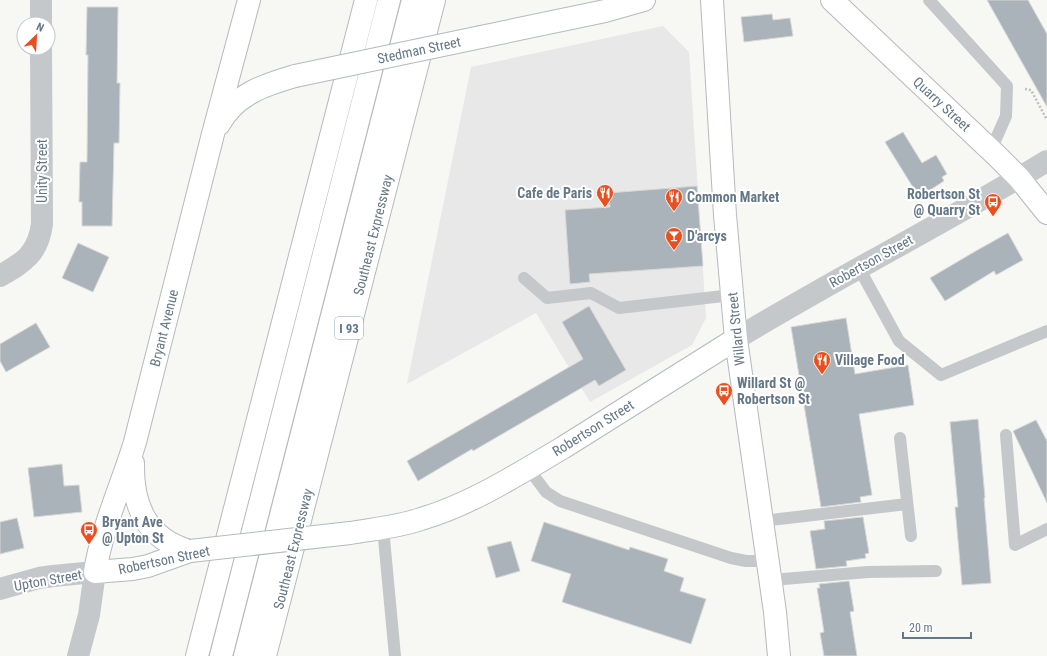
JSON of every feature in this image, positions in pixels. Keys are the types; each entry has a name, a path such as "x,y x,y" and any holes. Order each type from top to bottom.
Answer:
{"main road":[{"name":"Bryant Avenue","path":"95,572 102,539 135,442 213,134 249,0"},
{"path":"198,656 366,0"},
{"path":"221,656 389,0"},
{"name":"I 93","path":"245,656 413,0"},
{"name":"Southeast Expressway","path":"265,656 434,0"},
{"name":"Stedman Street","path":"213,134 222,118 242,97 267,85 295,76 599,12 644,0"},
{"name":"Willard Street","path":"712,0 725,215 736,340 775,612 778,656"},
{"name":"Quarry Street","path":"832,0 991,150 1019,178 1047,213"},
{"name":"Robertson Street","path":"95,572 133,569 148,566 190,552 350,533 420,520 483,494 736,340"},
{"path":"135,442 133,479 135,495 146,521 171,545 190,552"}],"street":[{"path":"41,0 41,16"},
{"name":"Unity Street","path":"0,276 19,265 27,258 38,243 41,233 41,56"},
{"name":"Robertson Street","path":"736,340 785,310 1047,161"},
{"name":"Upton Street","path":"0,589 39,578 95,572"},
{"name":"Bryant Avenue","path":"78,656 91,602 95,572"}],"lane":[{"path":"929,0 1007,86 1006,116 991,150"},
{"path":"859,268 899,341 941,375 1047,331"},
{"path":"524,278 547,298 590,293 619,308 732,295"},
{"path":"1006,435 1015,545 1047,529"},
{"path":"900,438 911,536"},
{"path":"528,468 546,492 560,501 731,558 746,560 769,570 868,572 936,571"},
{"path":"762,521 908,504"},
{"path":"383,528 395,656"}],"path":[{"path":"1025,89 1031,90 1047,120"}],"shaded area":[{"path":"663,26 689,52 706,318 692,345 590,402 536,313 407,384 471,67"}],"building":[{"path":"987,0 1028,0 1047,34 1047,107"},
{"path":"87,7 118,7 117,83 120,83 119,143 114,143 112,226 82,226 82,202 79,202 80,162 87,162"},
{"path":"772,14 773,20 790,18 793,36 744,42 741,17"},
{"path":"903,132 922,163 936,155 947,174 942,177 944,181 919,197 885,142"},
{"path":"697,186 703,266 589,274 590,282 570,284 565,210 610,207 608,193"},
{"path":"1008,233 1023,260 996,275 994,271 945,301 930,278"},
{"path":"78,243 109,257 93,292 62,278"},
{"path":"589,306 626,370 599,386 595,380 473,451 472,449 418,481 407,461 583,359 562,322"},
{"path":"846,318 855,374 908,365 914,405 859,414 872,495 860,497 861,502 821,507 791,327"},
{"path":"36,323 50,347 6,372 0,361 0,344"},
{"path":"978,419 991,583 962,585 955,507 958,507 950,422"},
{"path":"1036,420 1047,441 1047,503 1013,431"},
{"path":"62,464 64,486 79,485 82,512 34,517 28,468"},
{"path":"863,517 869,553 865,554 866,558 846,561 847,566 816,569 810,531 825,529 824,521"},
{"path":"17,518 24,548 0,554 0,522"},
{"path":"544,522 629,550 630,547 668,559 664,571 684,578 680,591 706,599 691,644 562,602 571,574 531,561"},
{"path":"511,541 520,571 496,578 487,547"},
{"path":"849,581 854,611 850,612 857,656 824,656 820,633 824,632 817,588 820,588 819,584"}],"place":[{"name":"Cafe de Paris","path":"605,208"},
{"name":"Common Market","path":"674,212"},
{"name":"Robertson St @ Quarry St","path":"993,217"},
{"name":"D'arcys","path":"674,251"},
{"name":"Village Food","path":"822,375"},
{"name":"Willard St @ Robertson St","path":"724,406"},
{"name":"Bryant Ave @ Upton St","path":"89,545"}]}
